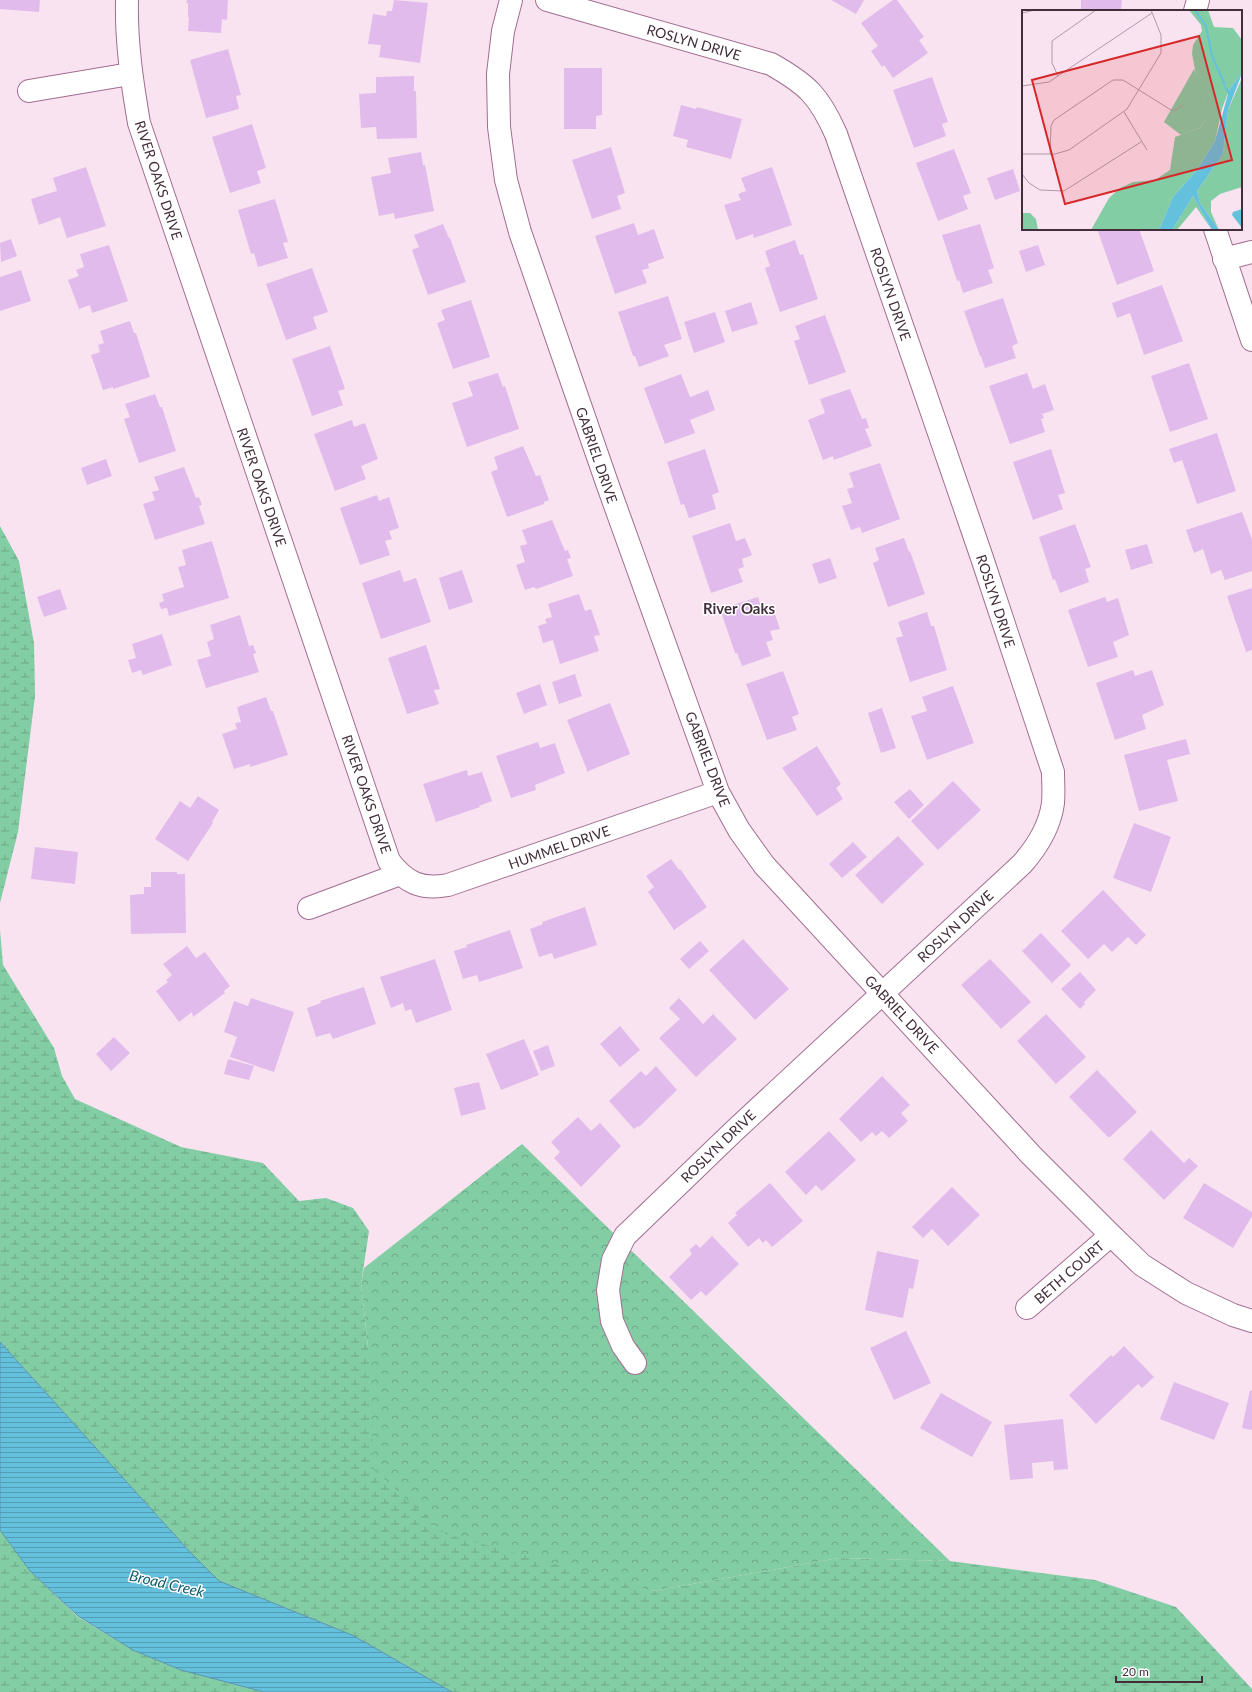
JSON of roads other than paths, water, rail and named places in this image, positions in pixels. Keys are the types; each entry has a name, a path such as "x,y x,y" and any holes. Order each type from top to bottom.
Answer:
{"street":[{"name":"RIVER OAKS DRIVE","path":"127,0 126,24 130,74 139,123 389,861 400,874"},
{"name":"GABRIEL DRIVE","path":"511,0 503,31 498,74 499,127 506,180 520,232 602,469 718,792 739,830 764,865 1031,1155 1142,1265 1186,1293 1233,1315 1252,1321"},
{"name":"ROSLYN DRIVE","path":"547,0 771,64 795,77 811,92 825,110 836,134 981,555 1053,772 1053,804 1046,829 1032,852 1022,864 734,1131 625,1236 613,1260 608,1290 612,1321 623,1346 635,1362"},
{"path":"1195,10 1198,0"},
{"path":"29,91 130,74"},
{"path":"1215,230 1252,340"},
{"path":"1224,259 1252,252"},
{"name":"HUMMEL DRIVE","path":"400,874 416,885 434,888 448,886 718,792"},
{"path":"309,908 400,874"},
{"name":"BETH COURT","path":"1027,1308 1111,1235"}],"water":[{"name":"Broad Creek","path":"0,1342 191,1553 219,1581 352,1635 452,1692 264,1692 181,1670 133,1650 78,1616 30,1571 0,1530"}],"district":[{"name":"River Oaks","path":"739,608"}]}
